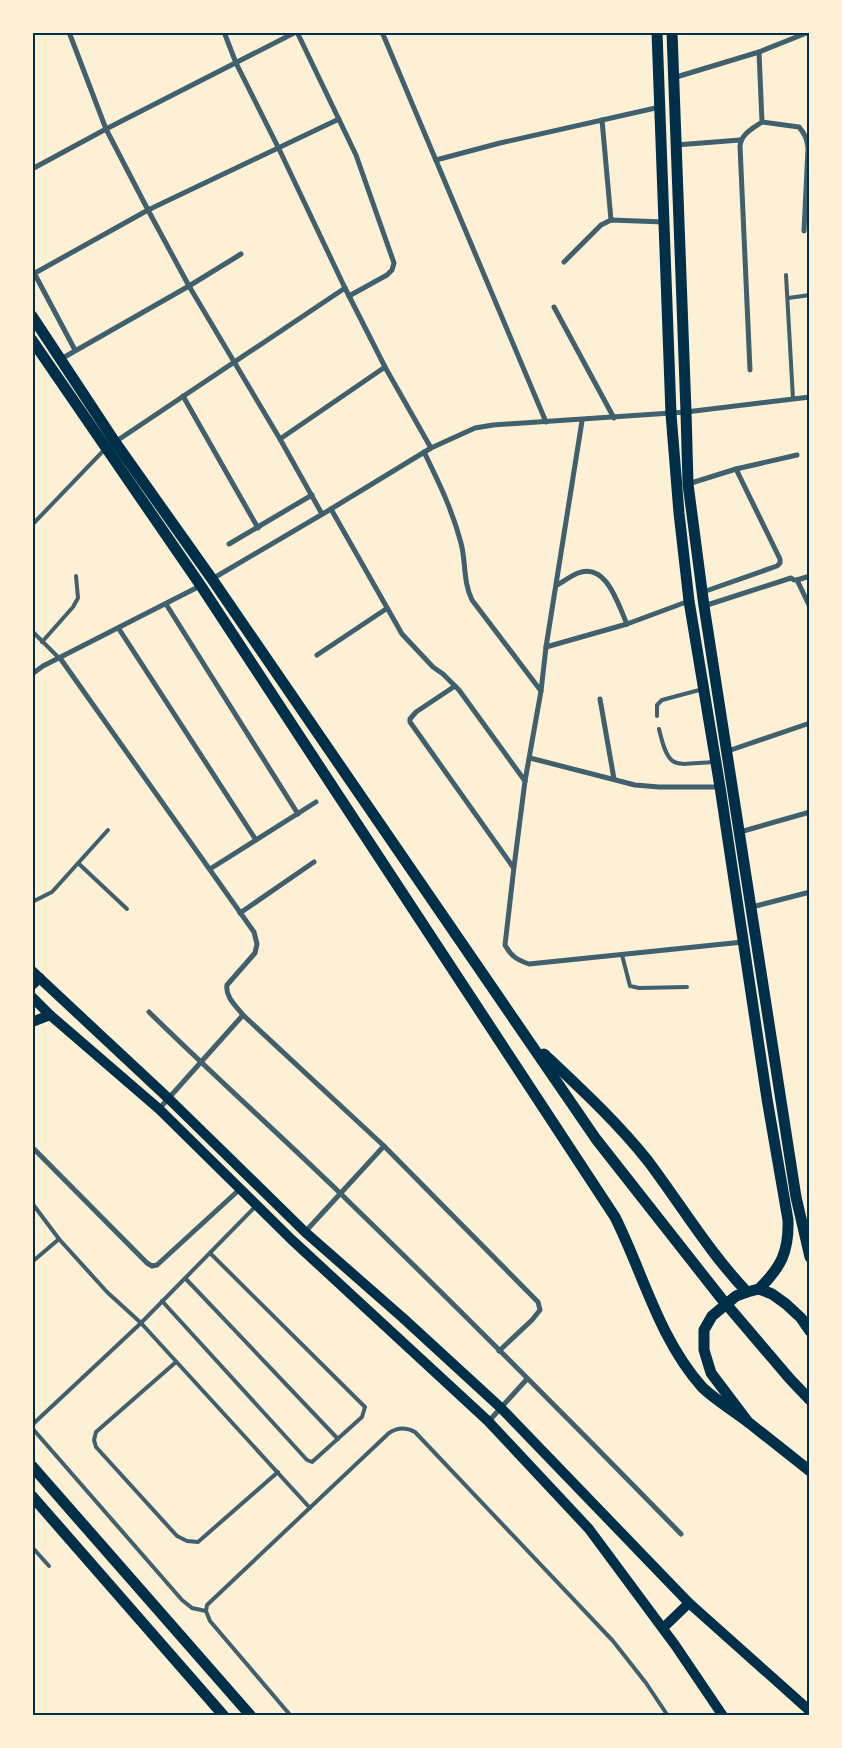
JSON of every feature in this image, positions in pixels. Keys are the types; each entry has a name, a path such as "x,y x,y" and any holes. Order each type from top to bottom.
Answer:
{"main road":[{"path":"657,32 671,414 679,513 690,601 767,1099 788,1220 788,1237 783,1257 774,1274 759,1289 736,1296 712,1316 704,1330 704,1350 712,1374 748,1422"},
{"path":"672,32 688,484 704,606 796,1197 809,1253"},
{"path":"32,316 201,586 614,1217 629,1246 657,1312 682,1361 703,1388 810,1470"},
{"path":"32,340 212,579 596,1139 672,1237 810,1400"},
{"path":"35,978 168,1098 305,1232 501,1408 689,1603 810,1711"},
{"path":"32,997 50,1015 159,1109 292,1240 488,1421 589,1529 663,1628 723,1716"},
{"path":"32,1022 50,1015"},
{"path":"527,1038 600,1107 618,1127 646,1160 715,1256 747,1292"},
{"path":"759,1289 772,1294 786,1304 801,1318 810,1331"},
{"path":"32,1466 251,1716"},
{"path":"32,1496 224,1716"},
{"path":"663,1628 689,1603"}],"street":[{"path":"69,32 106,129 148,210 189,286 280,439 322,514"},
{"path":"224,32 236,62 345,288 385,367 431,448"},
{"path":"32,169 296,32 362,170 394,263 392,270 387,275 349,296"},
{"path":"382,32 546,422"},
{"path":"673,78 759,52 809,32"},
{"path":"759,52 762,122"},
{"path":"436,160 500,142 660,107"},
{"path":"75,350 34,271 148,210 339,119"},
{"path":"602,120 611,220"},
{"path":"750,370 740,140 762,122 799,127 807,140 804,231"},
{"path":"676,145 740,140"},
{"path":"564,262 601,225 611,220 664,222"},
{"path":"50,365 189,286 241,254"},
{"path":"111,444 345,288"},
{"path":"554,307 614,418"},
{"path":"280,439 385,367"},
{"path":"183,396 258,528"},
{"path":"32,674 43,666 201,586 431,448 484,426 671,414 810,398"},
{"path":"582,421 546,646 541,691 525,781 506,945 509,953 518,960 529,964 743,942"},
{"path":"424,452 448,500 462,544 467,590 541,691"},
{"path":"688,484 736,469 797,455"},
{"path":"703,592 777,566 780,563 780,559 736,469"},
{"path":"229,544 312,495"},
{"path":"331,509 395,625 433,667 455,686 525,781"},
{"path":"557,585 579,573 589,571 599,574 607,581 627,624"},
{"path":"704,606 788,578 797,580 810,576"},
{"path":"797,580 810,608"},
{"path":"546,646 627,624 690,601"},
{"path":"166,604 298,814"},
{"path":"317,655 386,608"},
{"path":"119,629 256,840"},
{"path":"60,658 254,932 257,944 255,953 226,984 229,997 243,1015 384,1146 538,1302 540,1310 499,1351"},
{"path":"455,686 416,712 410,719 410,722 514,867"},
{"path":"600,699 614,779"},
{"path":"727,751 810,724"},
{"path":"530,758 636,785 720,787"},
{"path":"210,869 316,802"},
{"path":"740,832 810,812"},
{"path":"240,913 314,862"},
{"path":"752,907 810,892"},
{"path":"149,1012 340,1193 681,1534"},
{"path":"159,1109 243,1015"},
{"path":"305,1232 384,1146"},
{"path":"32,1147 152,1266 157,1265 240,1189"},
{"path":"488,1421 527,1379"}],"lane":[{"path":"786,275 793,400"},
{"path":"788,298 810,295"},
{"path":"32,525 111,444"},
{"path":"42,642 73,608 78,598 76,576"},
{"path":"32,631 60,658"},
{"path":"657,716 657,705 662,700 704,689"},
{"path":"659,729 664,750 669,759 679,764 716,762"},
{"path":"32,902 52,892 108,830"},
{"path":"78,863 127,909"},
{"path":"622,955 630,986 638,988 687,987"},
{"path":"32,1203 59,1239 107,1292 140,1323 310,1508"},
{"path":"206,1610 192,1608 182,1600 32,1426 140,1323 257,1205"},
{"path":"32,1262 59,1239"},
{"path":"162,1301 307,1460 312,1462 362,1417 366,1407 210,1253"},
{"path":"185,1278 338,1439"},
{"path":"176,1362 96,1432 94,1440 96,1447 177,1536 188,1541 198,1542 278,1472"},
{"path":"290,1716 210,1621 206,1610 207,1605 210,1600 389,1433 393,1430 405,1428 415,1432 613,1641 646,1683 668,1716"},
{"path":"32,1547 49,1566"}]}
